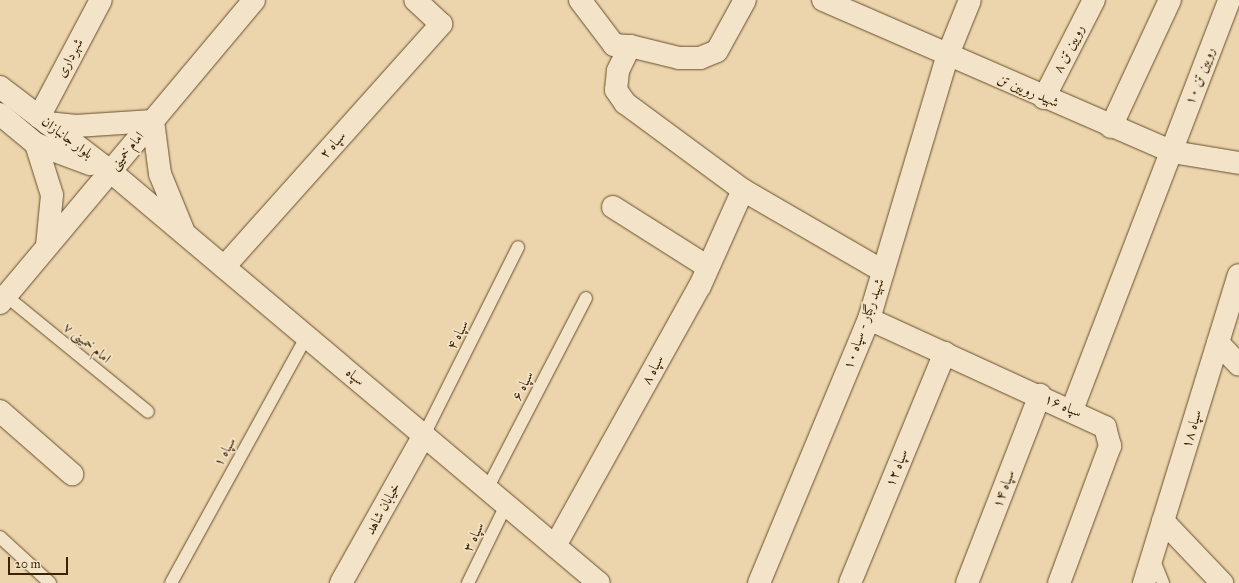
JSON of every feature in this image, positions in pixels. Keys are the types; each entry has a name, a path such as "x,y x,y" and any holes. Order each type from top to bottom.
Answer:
{"street":[{"name":"شهرداری","path":"43,120 101,0"},
{"name":"امام خمینی","path":"3,299 254,0"},
{"name":"سپاه ۲","path":"224,267 441,24 415,0"},
{"path":"580,0 614,45 630,46 664,55 700,58 717,51 745,0"},
{"name":"شهید رویین تن","path":"823,0 947,57 1172,152 1239,163"},
{"name":"شهید رگبار - سپاه ۱۰","path":"759,583 868,319 947,57 970,0"},
{"name":"رویین تن ۸","path":"1044,98 1094,0"},
{"path":"1111,126 1170,0"},
{"name":"رویین تن ۱۰","path":"1072,410 1229,0"},
{"path":"630,46 618,71 616,90 625,103 743,190 883,271"},
{"name":"بلوار جانبازان","path":"0,87 110,171"},
{"name":"بلوار جانبازان","path":"0,114 36,144 110,171"},
{"path":"43,120 76,126 153,121 160,174 184,233"},
{"path":"36,144 52,195 47,247"},
{"name":"سپاه","path":"110,171 599,583"},
{"name":"سپاه ۸","path":"555,546 708,267 743,190"},
{"path":"613,207 708,267"},
{"name":"سپاه ۱۸","path":"1144,583 1239,275"},
{"name":"سپاه ۱۶","path":"868,319 1040,395 1105,426 1110,446 1058,583"},
{"path":"1218,343 1239,365"},
{"name":"سپاه ۱۲","path":"850,583 945,353"},
{"name":"سپاه ۱۴","path":"967,583 1040,395"},
{"path":"0,411 72,474"},
{"name":"خیابان شاهد","path":"341,583 424,435"},
{"path":"1163,521 1222,583"}],"lane":[{"name":"سپاه ۴","path":"424,435 518,247"},
{"name":"سپاه ۶","path":"487,488 586,298"},
{"name":"امام خمینی ۷","path":"3,299 148,412"},
{"name":"سپاه ۱","path":"170,583 307,336"},
{"name":"سپاه ۳","path":"468,583 506,505"},
{"path":"0,537 50,583"},
{"path":"1152,556 1163,583"}]}
